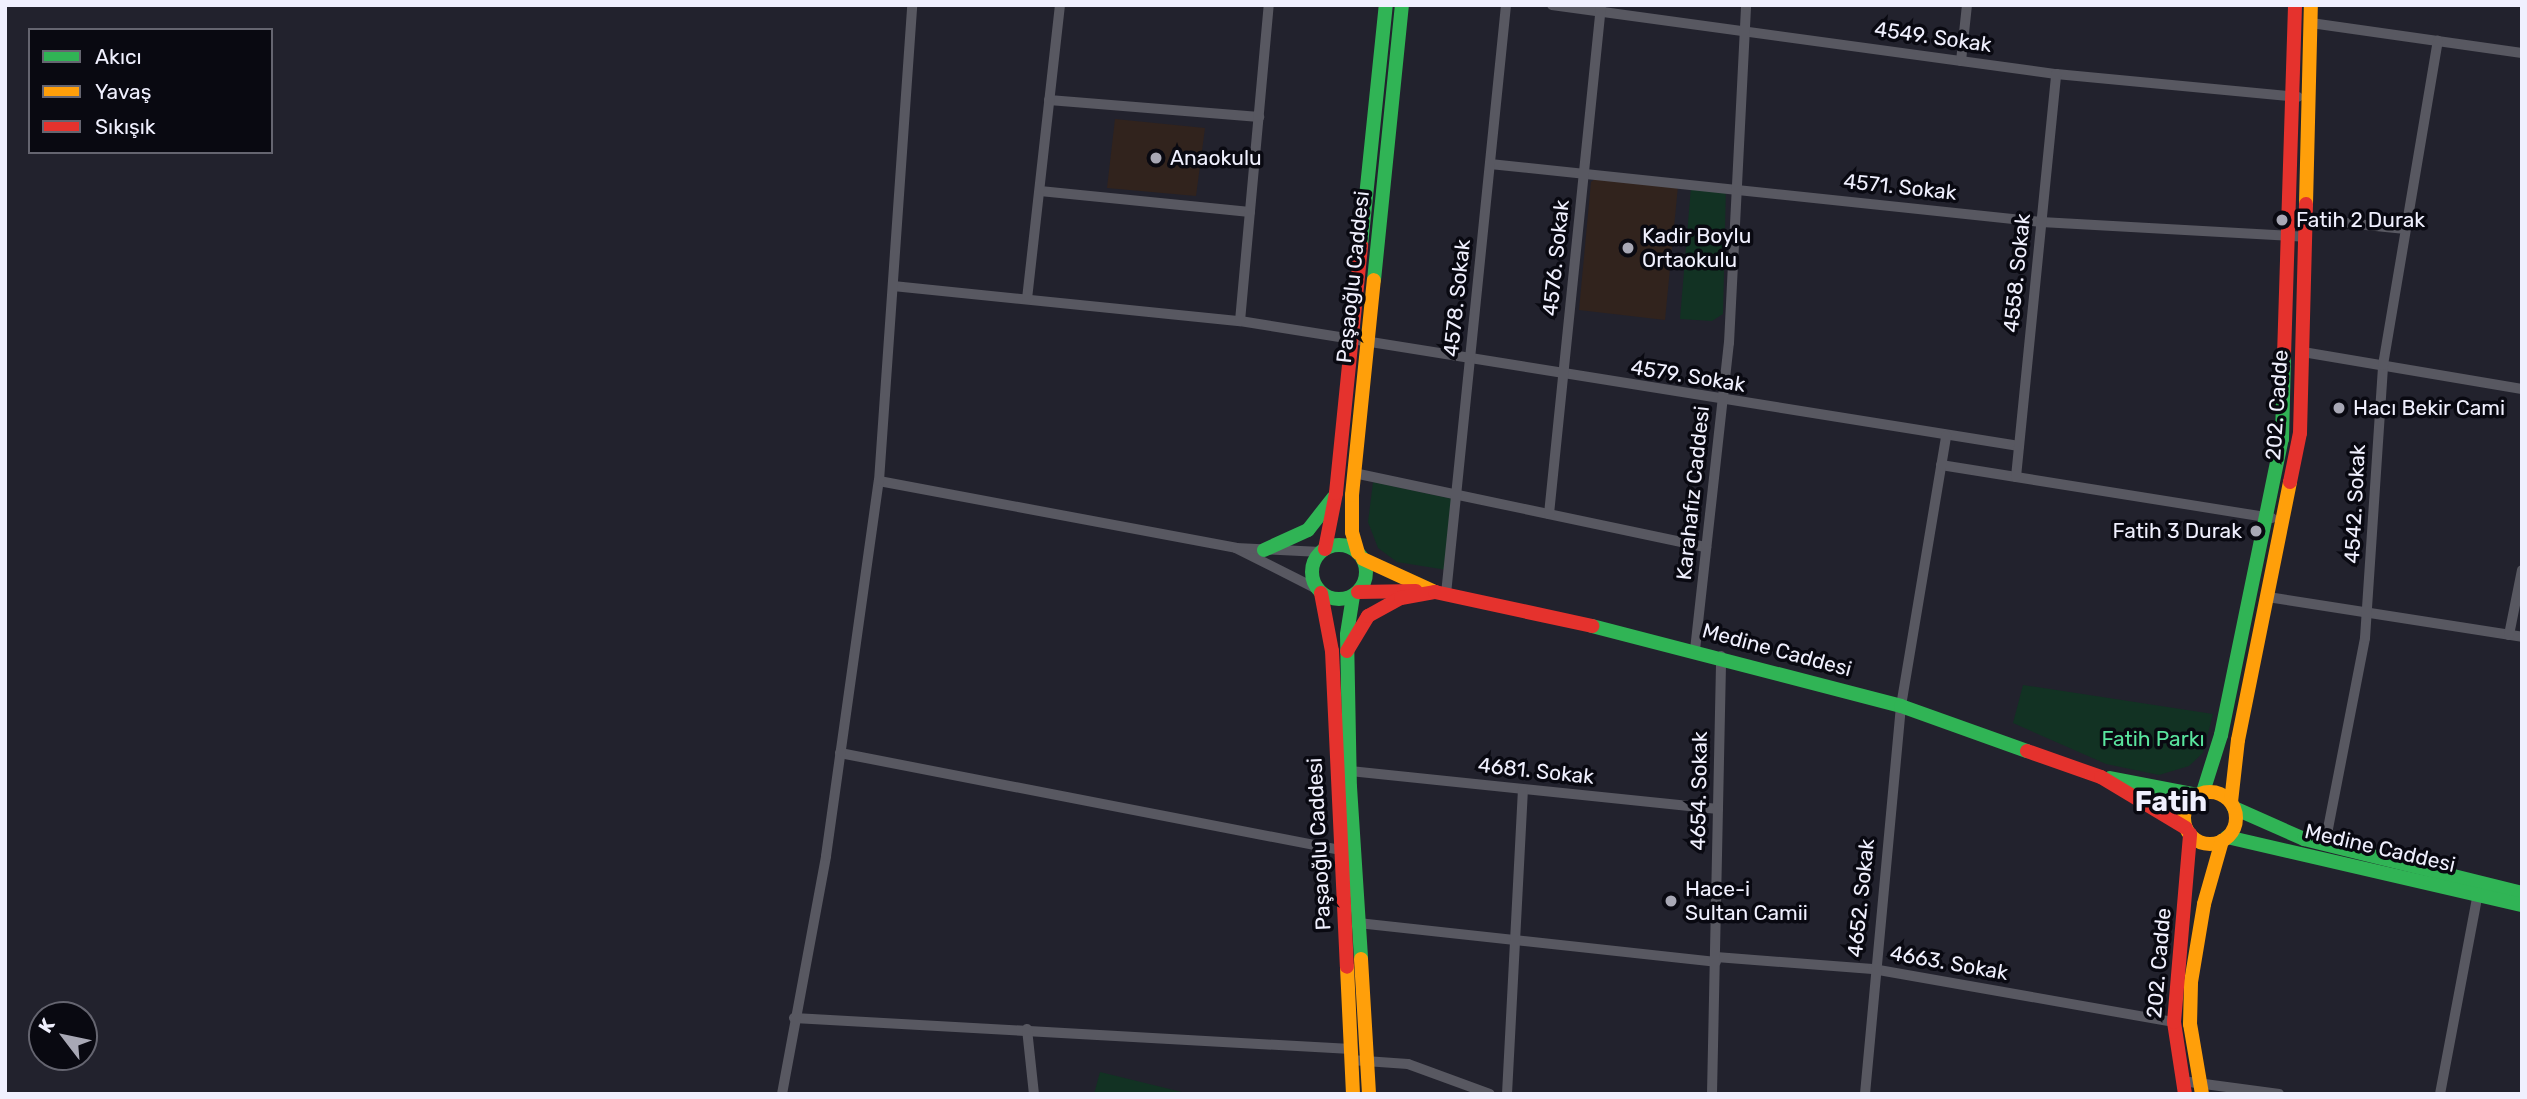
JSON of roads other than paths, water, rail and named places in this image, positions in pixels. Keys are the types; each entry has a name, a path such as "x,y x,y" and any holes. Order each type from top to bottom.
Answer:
{"street":[{"path":"782,1094 840,753 879,481 912,5"},
{"path":"1027,299 1060,5"},
{"path":"1240,321 1269,5"},
{"name":"Paşaoğlu Caddesi","path":"1323,550 1336,493 1386,5"},
{"name":"Paşaoğlu Caddesi","path":"1361,556 1351,518 1354,473 1402,5"},
{"name":"4578. Sokak","path":"1440,593 1456,495 1506,5"},
{"name":"4549. Sokak","path":"1552,5 1600,8 2056,74 2309,97"},
{"name":"Karahafız Caddesi","path":"1695,650 1723,401 1746,5"},
{"path":"1961,61 1966,5"},
{"name":"202. Cadde","path":"2200,793 2221,735 2267,517 2283,425 2295,5"},
{"name":"202. Cadde","path":"2232,805 2300,433 2311,5"},
{"name":"4576. Sokak","path":"1549,514 1600,8"},
{"path":"2311,23 2522,53"},
{"name":"4542. Sokak","path":"2325,844 2368,613 2383,365 2438,41"},
{"name":"4558. Sokak","path":"2016,477 2056,74"},
{"path":"1049,100 1259,117"},
{"name":"4571. Sokak","path":"1490,164 2041,222 2306,237"},
{"path":"1040,191 1250,212"},
{"path":"2306,219 2406,229"},
{"name":"4579. Sokak","path":"893,286 1240,321 1351,342 2019,446"},
{"path":"2303,352 2522,389"},
{"name":"4652. Sokak","path":"1865,1094 1873,970 1901,706 1946,436"},
{"path":"1941,465 2284,520"},
{"path":"1354,473 1706,547"},
{"path":"879,481 1236,548 1323,550 1339,545 1361,556 1367,573 1355,594 1335,600 1236,548"},
{"path":"1264,550 1308,530 1336,493"},
{"path":"1319,591 1311,574 1323,550"},
{"name":"Medine Caddesi","path":"1361,556 1440,593 1721,656 1901,706 2101,777 2200,793"},
{"path":"2508,635 2522,570"},
{"name":"Paşaoğlu Caddesi","path":"1319,591 1332,651 1353,1094"},
{"path":"1347,651 1357,628 1368,616 1401,598 1440,593"},
{"name":"Medine Caddesi","path":"1355,594 1440,593"},
{"name":"Paşaoğlu Caddesi","path":"1355,594 1347,651 1350,771 1369,1094"},
{"path":"2268,597 2522,637"},
{"name":"4654. Sokak","path":"1712,1094 1721,656"},
{"path":"840,753 1340,850"},
{"name":"4681. Sokak","path":"1350,771 1718,808"},
{"name":"Medine Caddesi","path":"2101,777 2188,831"},
{"path":"1507,1094 1523,789"},
{"path":"2215,792 2232,805 2234,827 2224,839 2203,843 2188,831 2186,808 2200,793 2215,792"},
{"name":"Medine Caddesi","path":"2232,805 2292,835 2522,893"},
{"name":"202. Cadde","path":"2184,1087 2174,1021 2188,831"},
{"name":"202. Cadde","path":"2201,1088 2190,1024 2191,982 2204,904 2224,839"},
{"name":"Medine Caddesi","path":"2224,839 2478,893 2522,905"},
{"path":"2440,1094 2478,893"},
{"name":"4663. Sokak","path":"1359,923 1716,960 1873,970 2174,1021"},
{"path":"794,1018 1027,1029 1351,1054 1367,1059 1408,1064 1490,1094"},
{"path":"1027,1029 1034,1094"},
{"path":"2184,1087 2279,1094"}],"place":[{"name":"Anaokulu","path":"1156,158"},
{"name":"Fatih 2 Durak","path":"2282,220"},
{"name":"Kadir Boylu Ortaokulu","path":"1628,248"},
{"name":"Hacı Bekir Cami","path":"2339,408"},
{"name":"Fatih 3 Durak","path":"2256,531"},
{"name":"Hace-i Sultan Camii","path":"1671,901"}],"district":[{"name":"Fatih","path":"2171,802"}],"park label":[{"name":"Fatih Parkı","path":"2153,739"}]}
